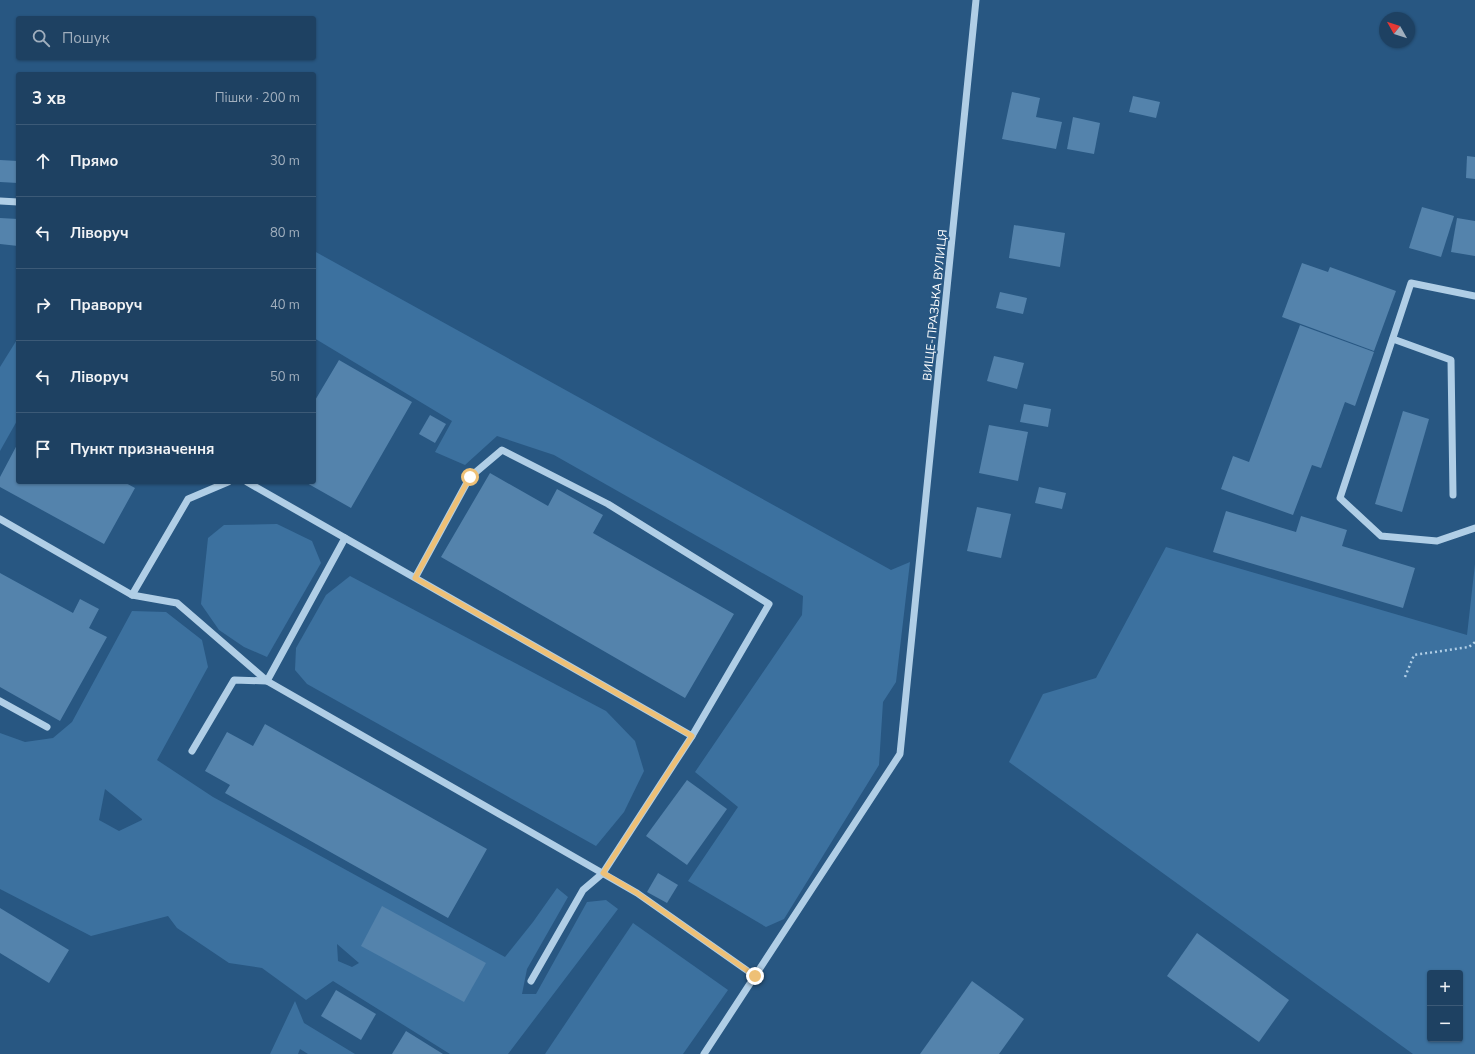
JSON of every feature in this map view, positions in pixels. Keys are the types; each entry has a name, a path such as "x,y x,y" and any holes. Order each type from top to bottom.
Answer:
{"street":[{"name":"ВИЩЕ-ПРАЗЬКА ВУЛИЦЯ","path":"704,1054 900,754 916,611 976,0"},
{"path":"0,201 16,202"},
{"path":"1475,296 1411,283 1340,498 1381,536 1437,541 1475,528"},
{"path":"1393,339 1451,360 1453,495"},
{"path":"415,578 470,477 502,450 608,504 769,604 692,736 603,873 583,890 531,981"},
{"path":"132,595 188,499 223,484"},
{"path":"250,484 692,736"},
{"path":"0,519 132,595 177,603 267,681 637,893 755,976"},
{"path":"267,681 345,538"},
{"path":"192,751 234,680 267,681"},
{"path":"0,700 47,727"}],"path":[{"path":"1405,677 1414,655 1469,647 1475,642"}],"shaded area":[{"path":"316,252 891,570 910,562 896,682 883,702 879,765 784,919 766,927 688,881 738,807 695,772 802,615 803,596 554,455 497,436 465,465 435,452 452,421 316,339"},
{"path":"16,341 16,423 0,451 0,367"},
{"path":"277,524 312,541 321,563 267,657 244,647 219,630 201,604 208,538 224,525"},
{"path":"1166,547 1467,635 1475,564 1475,1054 1413,1054 1009,762 1043,694 1096,678"},
{"path":"350,576 606,711 635,741 644,771 624,812 596,846 307,684 295,670 296,648 326,595"},
{"path":"132,611 166,612 202,640 208,667 157,760 213,797 505,957 533,922 557,888 568,897 527,969 522,994 536,994 587,902 606,900 618,909 508,1054 450,1054 333,981 306,1000 262,968 229,963 177,928 168,916 91,936 0,889 0,733 25,742 53,738 72,722","holes":["105,789 142,819 142,820 119,831 99,820","337,944 359,963 352,967 338,961"]},
{"path":"633,923 728,990 683,1054 545,1054"},
{"path":"295,1001 304,1023 355,1054 308,1054 300,1049 298,1054 270,1054"}],"building":[{"path":"1012,92 1040,98 1036,117 1062,122 1056,149 1002,139"},
{"path":"1133,96 1160,102 1156,118 1129,112"},
{"path":"1073,117 1100,123 1094,154 1067,149"},
{"path":"1467,156 1475,157 1475,179 1466,178"},
{"path":"0,160 16,161 16,183 0,182"},
{"path":"1422,207 1454,216 1441,257 1409,248"},
{"path":"0,218 16,219 16,246 0,244"},
{"path":"1457,218 1475,221 1475,256 1451,252"},
{"path":"1014,225 1065,233 1060,267 1009,258"},
{"path":"1302,263 1328,272 1330,267 1396,291 1374,351 1282,317"},
{"path":"1000,292 1027,298 1023,314 996,308"},
{"path":"1300,325 1374,352 1355,406 1345,402 1321,468 1312,465 1293,515 1221,489 1233,456 1249,462"},
{"path":"994,356 1024,363 1017,389 987,381"},
{"path":"339,360 412,402 351,508 309,484 316,484 316,399"},
{"path":"1024,404 1051,409 1048,427 1020,422"},
{"path":"1403,411 1429,419 1402,512 1375,504"},
{"path":"430,415 446,424 435,443 419,434"},
{"path":"989,425 1028,432 1018,481 979,473"},
{"path":"16,447 16,484 128,484 135,488 104,544 0,487 0,477"},
{"path":"490,473 548,506 557,489 603,515 593,533 734,614 685,698 441,557"},
{"path":"1039,487 1066,493 1062,509 1035,503"},
{"path":"977,507 1011,514 1001,558 967,551"},
{"path":"1226,511 1296,532 1301,516 1347,530 1342,546 1415,568 1403,608 1213,552"},
{"path":"0,573 73,613 80,599 99,609 89,628 107,637 60,721 0,687"},
{"path":"265,724 487,849 448,918 225,793 230,785 205,771 227,732 253,746"},
{"path":"687,780 727,809 687,865 646,836"},
{"path":"658,873 678,885 667,903 647,892"},
{"path":"382,906 486,963 464,1002 361,946"},
{"path":"0,908 69,950 49,983 0,953"},
{"path":"1197,933 1289,1000 1259,1042 1167,976"},
{"path":"972,981 1024,1019 999,1054 920,1054"},
{"path":"336,990 376,1014 361,1040 321,1016"},
{"path":"406,1031 443,1054 392,1054"}],"route":[{"path":"470,477 415,578 692,736 603,873 637,893 755,976"}]}
